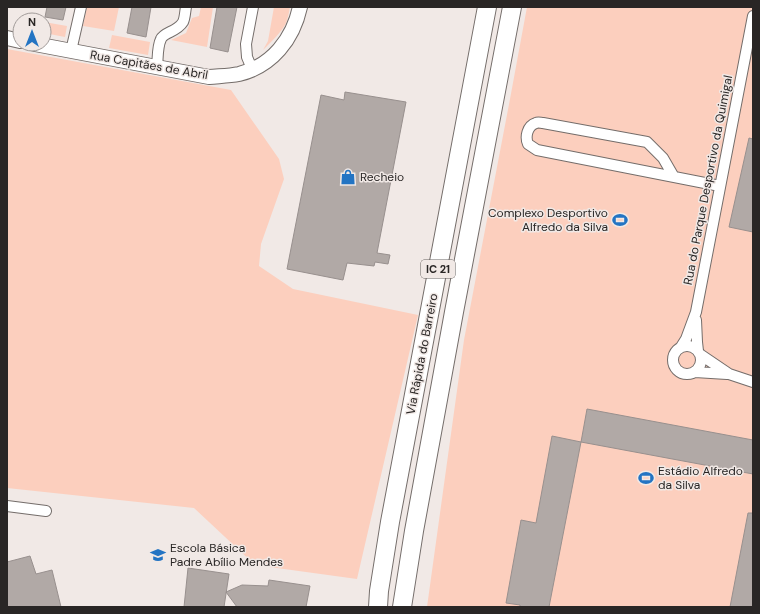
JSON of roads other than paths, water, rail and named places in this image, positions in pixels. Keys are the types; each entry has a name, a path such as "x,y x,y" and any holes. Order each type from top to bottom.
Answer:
{"highway":[{"name":"Via Rápida do Barreiro","path":"378,607 379,591 392,514 487,7"},
{"name":"Via Rápida do Barreiro","path":"402,607 414,531 457,296 512,7"}],"street":[{"path":"72,51 81,7"},
{"path":"156,67 161,38 178,28 184,21 186,7"},
{"path":"252,69 247,57 246,44 253,7"},
{"name":"Rua Capitães de Abril","path":"52,47 209,77 239,74 267,61 278,52 286,42 293,29 300,7"},
{"name":"Rua do Parque Desportivo da Quimigal","path":"681,347 686,339 696,312 753,16"},
{"path":"674,177 663,158 647,142 543,123 535,123 530,128 527,135 526,140 528,144 537,150 674,177 720,186"},
{"path":"695,372 701,365 702,360 696,342 696,312"},
{"path":"729,374 695,348 690,346 681,347 674,353 674,367 681,373 690,374 695,372 729,374 753,382"},
{"path":"7,506 46,511"}],"place":[{"name":"Recheio","path":"348,177"},
{"name":"Complexo Desportivo Alfredo da Silva","path":"620,220"},
{"name":"Estádio Alfredo da Silva","path":"646,478"},
{"name":"Escola Básica Padre Abílio Mendes","path":"158,555"}]}
